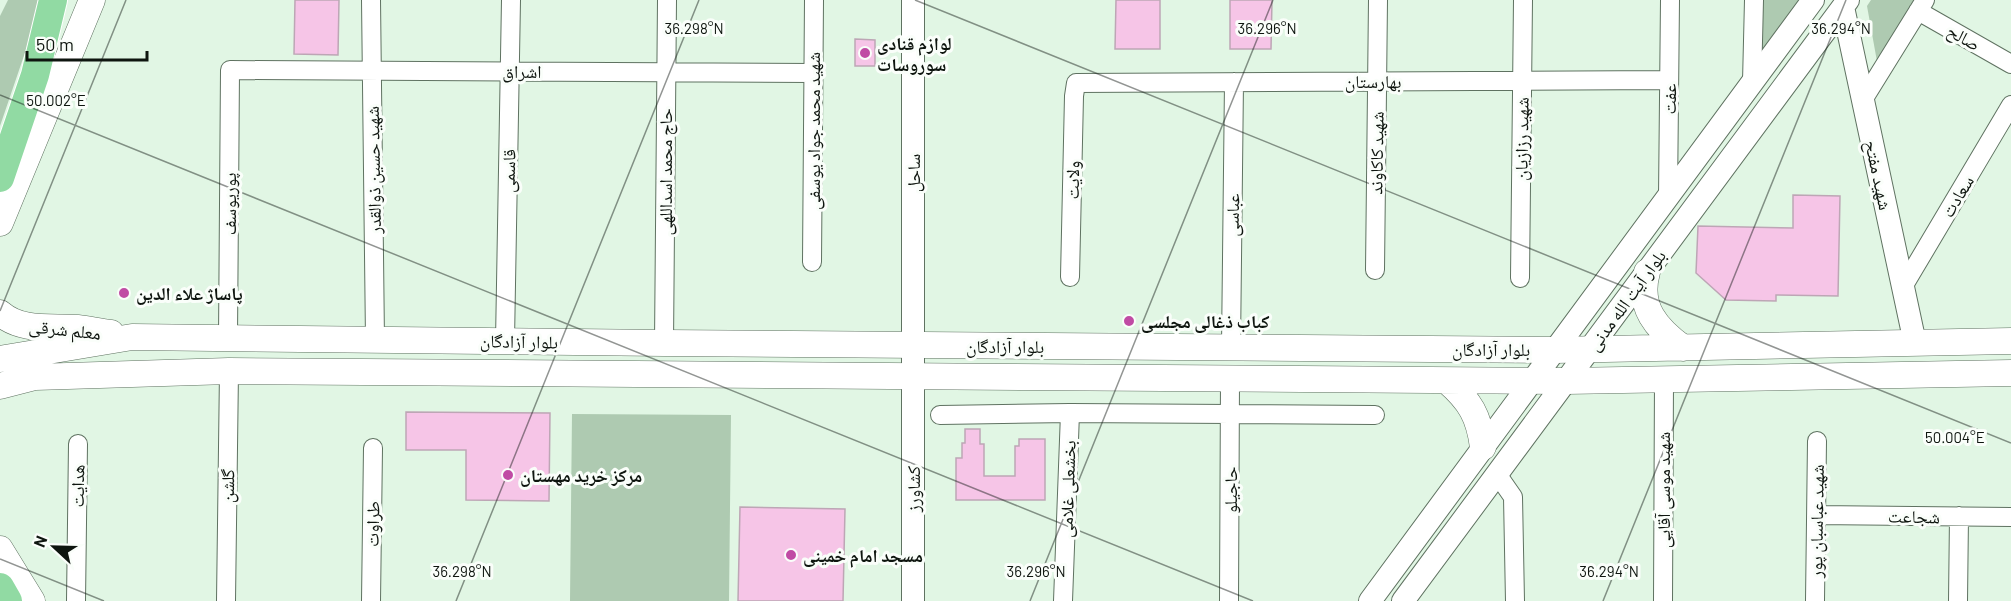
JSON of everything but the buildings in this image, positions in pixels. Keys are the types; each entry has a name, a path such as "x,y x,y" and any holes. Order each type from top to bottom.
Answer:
{"main road":[{"path":"0,178 35,75 53,0"},
{"path":"0,223 92,0"},
{"path":"1647,272 1643,285 1645,300 1651,315 1659,328 1683,348"},
{"name":"معلم شرقی","path":"0,313 17,324 30,327 78,328 132,337"},
{"name":"بلوار آزادگان","path":"0,359 132,337 1555,350 2011,341"},
{"name":"بلوار آزادگان","path":"35,377 229,372 1566,381 2011,373"},
{"path":"0,386 35,377"},
{"path":"0,395 9,387 35,377"},
{"path":"1447,381 1462,393 1473,410 1480,428 1483,447"},
{"path":"0,549 32,601"},
{"path":"0,587 8,601"}],"street":[{"name":"شهید حسین ذوالقدر","path":"371,0 375,340"},
{"name":"قاسمی","path":"505,341 511,0"},
{"name":"حاج محمد اسداللهی","path":"664,343 667,0"},
{"name":"شهید محمد جواد یوسفی","path":"812,262 814,0"},
{"name":"ساحل","path":"913,0 914,377"},
{"name":"شهید کاکاوند","path":"1375,270 1378,0"},
{"name":"شهید رزازیان","path":"1520,278 1523,0"},
{"name":"عفت","path":"1668,197 1670,0"},
{"path":"1752,82 1754,0"},
{"name":"بلوار آیت الله مدنی","path":"1370,601 1813,0"},
{"name":"بلوار آیت الله مدنی","path":"1403,601 1846,3"},
{"name":"شهید مفتح","path":"1846,3 1863,100 1915,343"},
{"path":"1863,100 1921,5"},
{"name":"صالح","path":"1921,5 2011,64"},
{"name":"اشراق","path":"230,70 813,73"},
{"name":"پوریوسف","path":"228,338 230,70"},
{"name":"بهارستان","path":"1077,83 1669,80"},
{"name":"عباسی","path":"1230,347 1234,82"},
{"name":"ولایت","path":"1070,277 1074,96 1077,83"},
{"name":"سعادت","path":"1903,287 2011,105"},
{"name":"گلشن","path":"226,601 229,372"},
{"name":"کشاورز","path":"913,601 914,377"},
{"name":"حاجیلو","path":"1229,601 1230,379"},
{"name":"شهید موسی آقایی","path":"1663,601 1664,380"},
{"path":"940,415 1070,413 1375,415"},
{"name":"بخشعلی غلامی","path":"1063,601 1070,413"},
{"name":"شهید عباسبان پور","path":"1815,601 1817,441"},
{"name":"هدایت","path":"76,601 78,444"},
{"name":"طراوت","path":"371,601 373,447"},
{"path":"1497,474 1513,497 1515,601"},
{"name":"شجاعت","path":"1816,515 2011,517"},
{"path":"1958,601 1959,516"}],"green space":[{"path":"8,0 38,0 31,35 0,126 0,16"},
{"path":"1754,0 1813,0 1752,82"},
{"path":"1871,0 1916,0 1878,67 1867,6"},
{"path":"572,414 731,415 729,601 570,601"}],"place":[{"name":"لوازم قنادی سوروسات","path":"865,53"},
{"name":"پاساژ علاء الدین","path":"124,293"},
{"name":"کباب ذغالی مجلسی","path":"1129,321"},
{"name":"مرکز خرید مهستان","path":"508,475"},
{"name":"مسجد امام خمینی","path":"791,555"}]}
